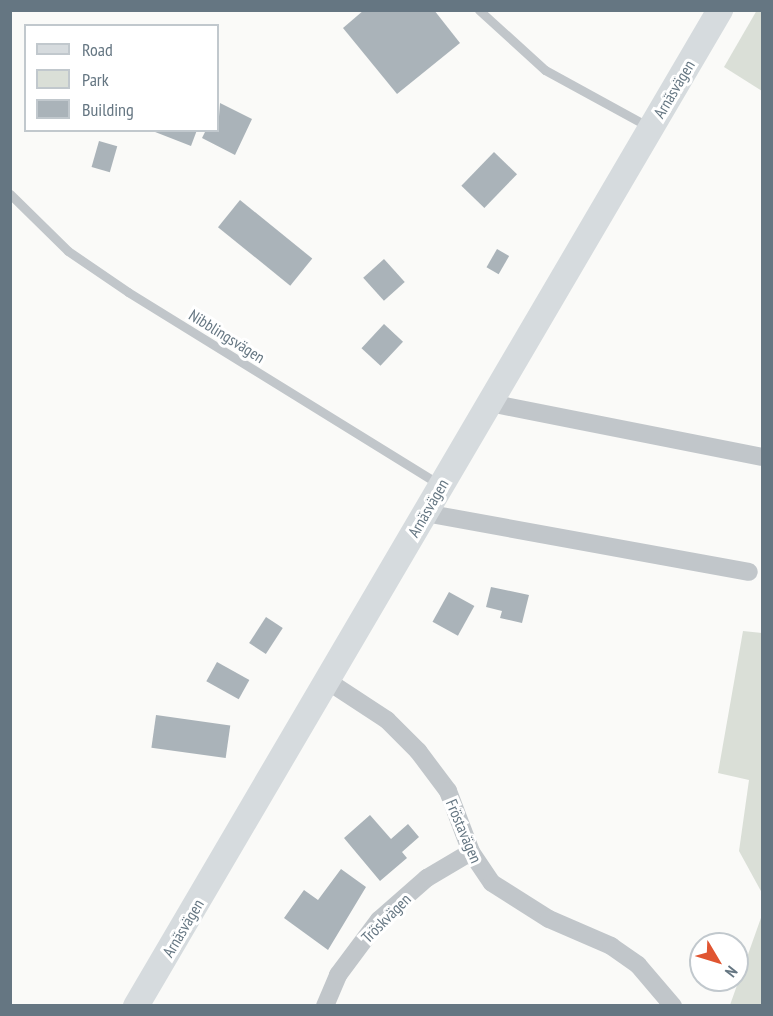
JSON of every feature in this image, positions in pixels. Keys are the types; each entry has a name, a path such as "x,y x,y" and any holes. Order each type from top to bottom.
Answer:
{"street":[{"name":"Arnäsvägen","path":"136,1005 720,10"},
{"path":"490,403 762,457"},
{"path":"425,513 749,572"},
{"name":"Fröstavägen","path":"326,680 387,720 418,751 448,791 471,852 492,883 549,919 611,946 673,1005"},
{"name":"Tröskvägen","path":"325,1005 338,975 379,920 428,878 471,852"}],"lane":[{"path":"479,10 545,70 651,129"},
{"name":"Nibblingsvägen","path":"10,194 69,250 128,292 441,485"}],"green space":[{"path":"757,10 762,11 762,91 724,67"},
{"path":"743,631 762,633 762,893 739,851 749,780 718,773"},
{"path":"762,915 762,1005 730,1005 735,992 749,992 749,952"}],"building":[{"path":"364,10 434,10 460,43 397,94 343,28"},
{"path":"220,103 252,119 235,155 202,138 205,132 219,132"},
{"path":"155,132 196,132 191,146"},
{"path":"99,141 117,146 110,172 92,167"},
{"path":"494,152 517,174 484,208 461,186"},
{"path":"240,200 312,259 290,286 218,227"},
{"path":"497,249 509,256 499,274 486,267"},
{"path":"384,259 405,282 384,301 363,278"},
{"path":"384,324 403,342 381,366 361,348"},
{"path":"491,587 529,595 522,623 500,618 502,611 486,607"},
{"path":"449,592 474,606 458,636 433,622"},
{"path":"266,617 283,628 266,654 249,643"},
{"path":"217,662 249,680 239,699 206,681"},
{"path":"156,715 230,725 226,758 151,748"},
{"path":"370,815 391,839 408,824 419,837 402,852 407,858 380,881 344,838"},
{"path":"341,869 366,887 328,950 284,918 304,890 318,900"}]}
